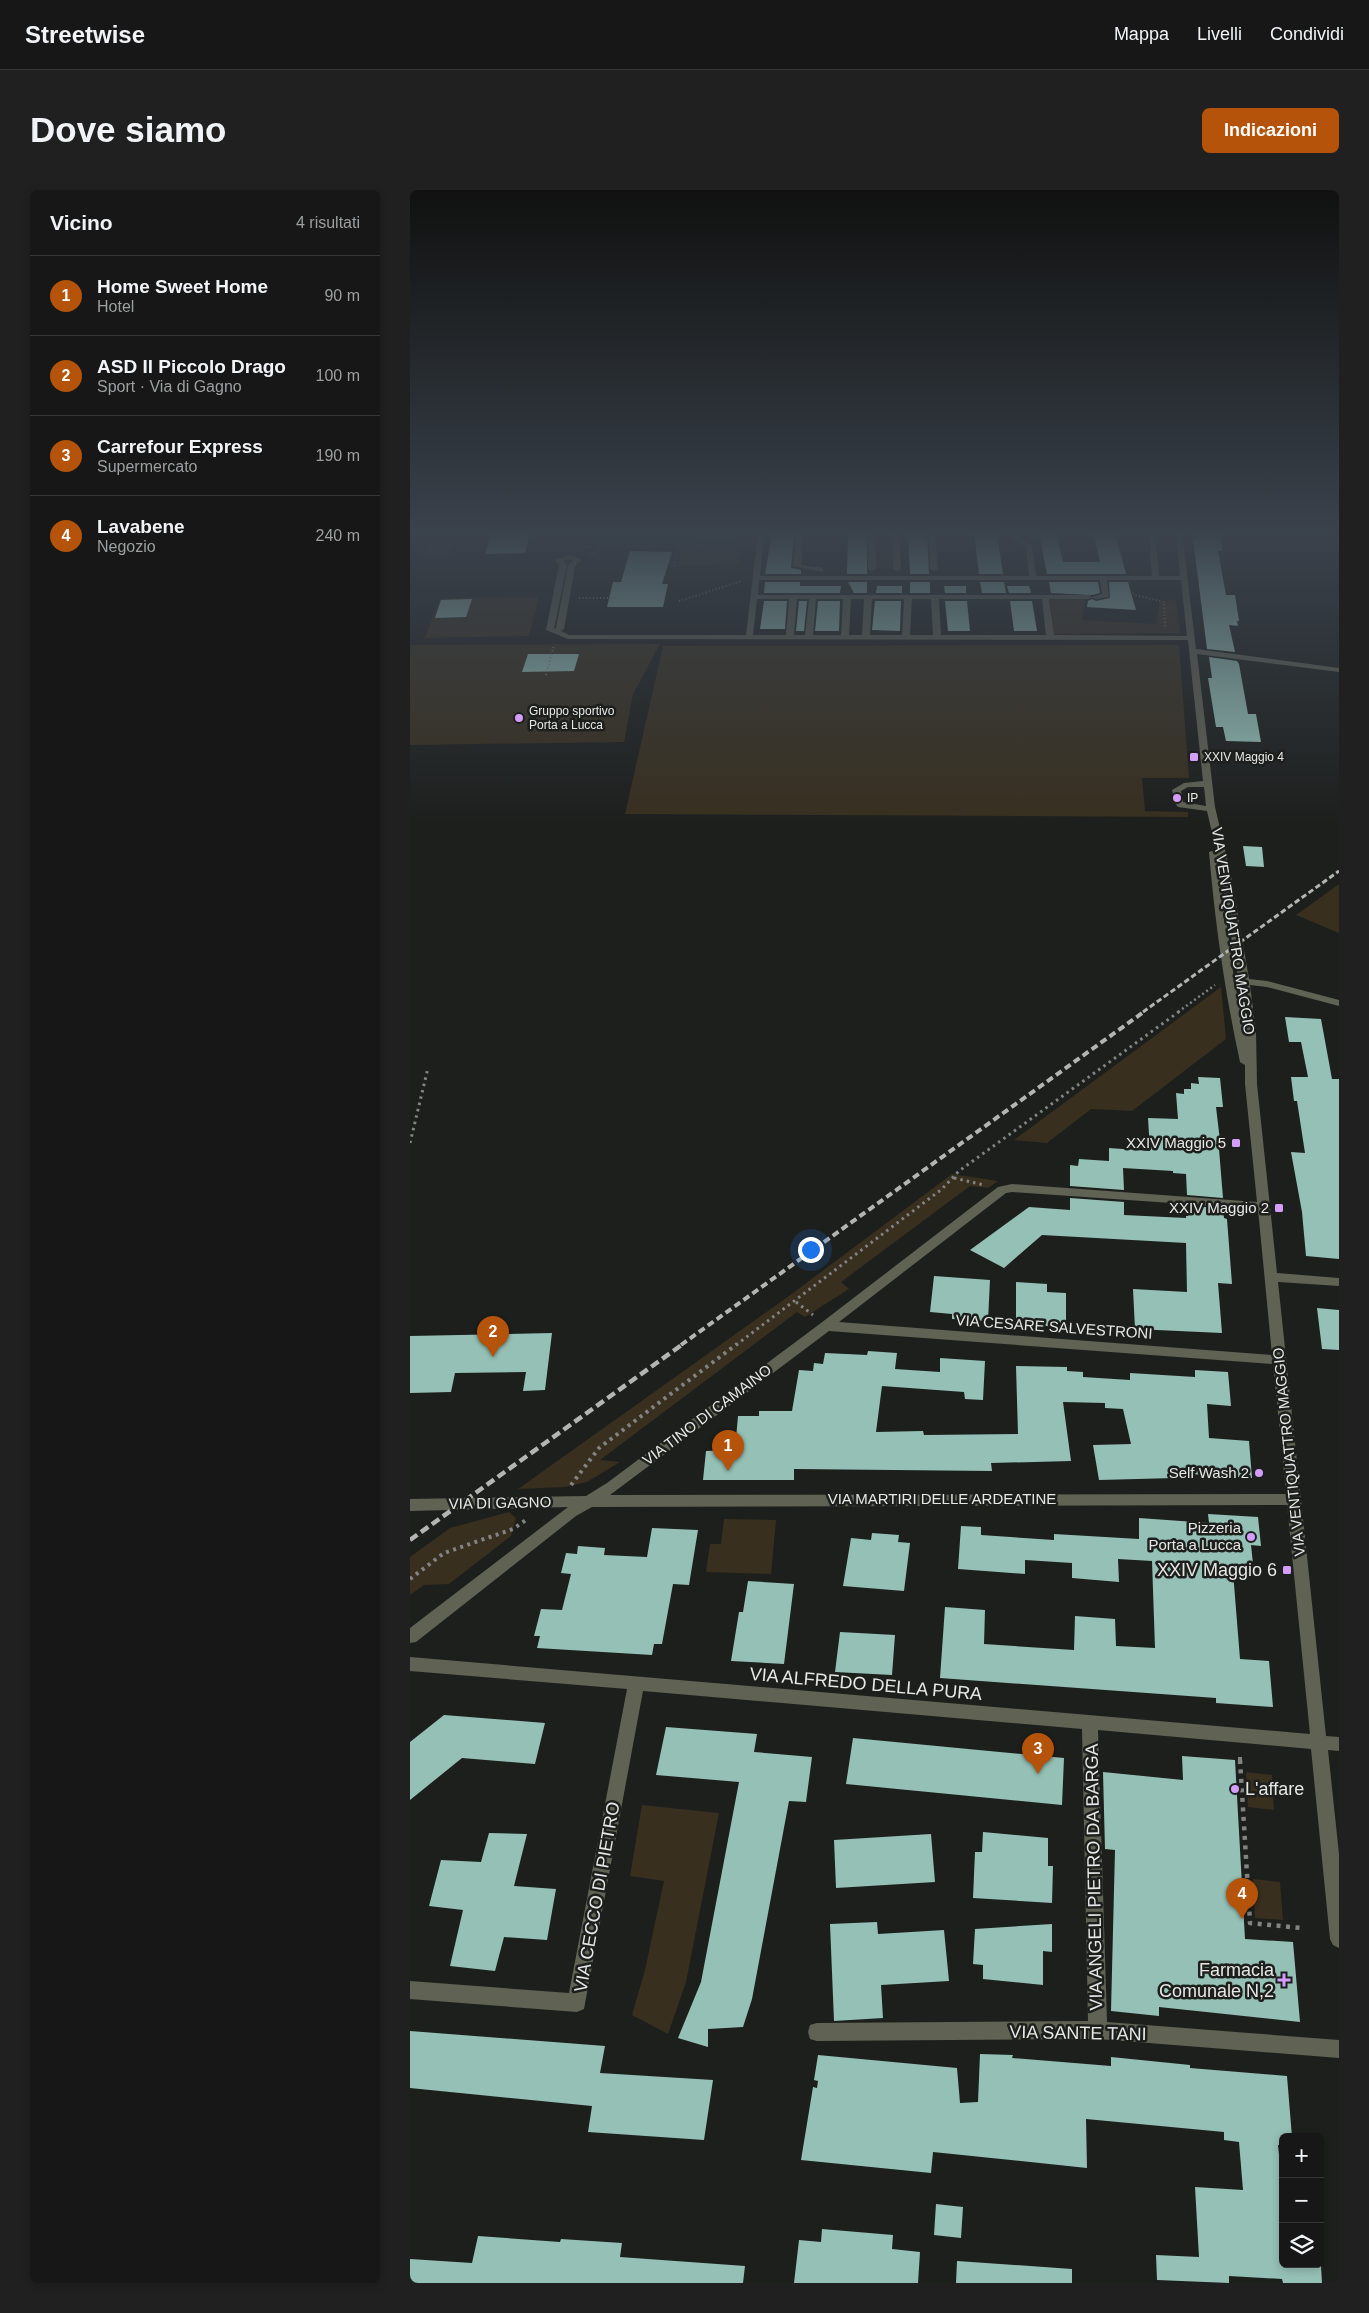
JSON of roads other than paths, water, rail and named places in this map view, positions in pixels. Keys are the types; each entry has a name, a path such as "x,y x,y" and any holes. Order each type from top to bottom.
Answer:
{"street":[{"path":"556,631 566,636 574,637 1191,638"},
{"path":"748,638 749,631"},
{"path":"790,638 791,631"},
{"path":"809,638 810,631"},
{"path":"845,631 845,638"},
{"path":"866,631 866,638"},
{"path":"906,631 906,638"},
{"path":"937,631 937,638"},
{"path":"1049,631 1050,638"},
{"name":"VIA VENTIQUATTRO MAGGIO","path":"1190,631 1208,784 1226,875 1251,1032 1252,1084 1339,1939"},
{"path":"1193,651 1339,670"},
{"path":"1208,784 1190,784 1180,786 1176,790 1181,805 1212,809"},
{"name":"VIA VENTIQUATTRO MAGGIO","path":"1212,809 1216,875 1238,1030 1252,1084"},
{"path":"1231,980 1267,984 1339,1003"},
{"name":"VIA TINO DI CAMAINO","path":"410,1636 571,1512 590,1501 826,1326 1002,1190 1012,1188 1264,1206"},
{"path":"1271,1277 1339,1282"},
{"name":"VIA CESARE SALVESTRONI","path":"826,1326 1279,1360"},
{"name":"VIA MARTIRI DELLE ARDEATINE","path":"590,1501 1294,1499"},
{"name":"VIA DI GAGNO","path":"410,1505 590,1501"},
{"name":"VIA ALFREDO DELLA PURA","path":"410,1664 1339,1744"},
{"name":"VIA CECCO DI PIETRO","path":"410,1990 577,2003 636,1684"},
{"name":"VIA ANGELI PIETRO DA BARGA","path":"1090,1724 1098,2030"},
{"name":"VIA SANTE TANI","path":"817,2032 1098,2030 1339,2049"}],"railway":[{"path":"1143,1012 1339,871"},
{"path":"681,1345 1145,1011"},
{"path":"410,1540 683,1344"}],"place":[{"name":"Gruppo sportivo Porta a Lucca","path":"519,718"},
{"name":"XXIV Maggio 4","path":"1194,757"},
{"name":"IP","path":"1177,798"},
{"name":"XXIV Maggio 5","path":"1236,1143"},
{"name":"XXIV Maggio 2","path":"1279,1208"},
{"name":"ASD Il Piccolo Drago","path":"493,1357"},
{"name":"Home Sweet Home","path":"728,1471"},
{"name":"Self Wash 2","path":"1259,1473"},
{"name":"Pizzeria Porta a Lucca","path":"1251,1537"},
{"name":"XXIV Maggio 6","path":"1287,1570"},
{"name":"Carrefour Express","path":"1038,1774"},
{"name":"L'affare","path":"1235,1789"},
{"name":"Lavabene","path":"1242,1919"},
{"name":"Farmacia Comunale N,2","path":"1284,1980"}]}
